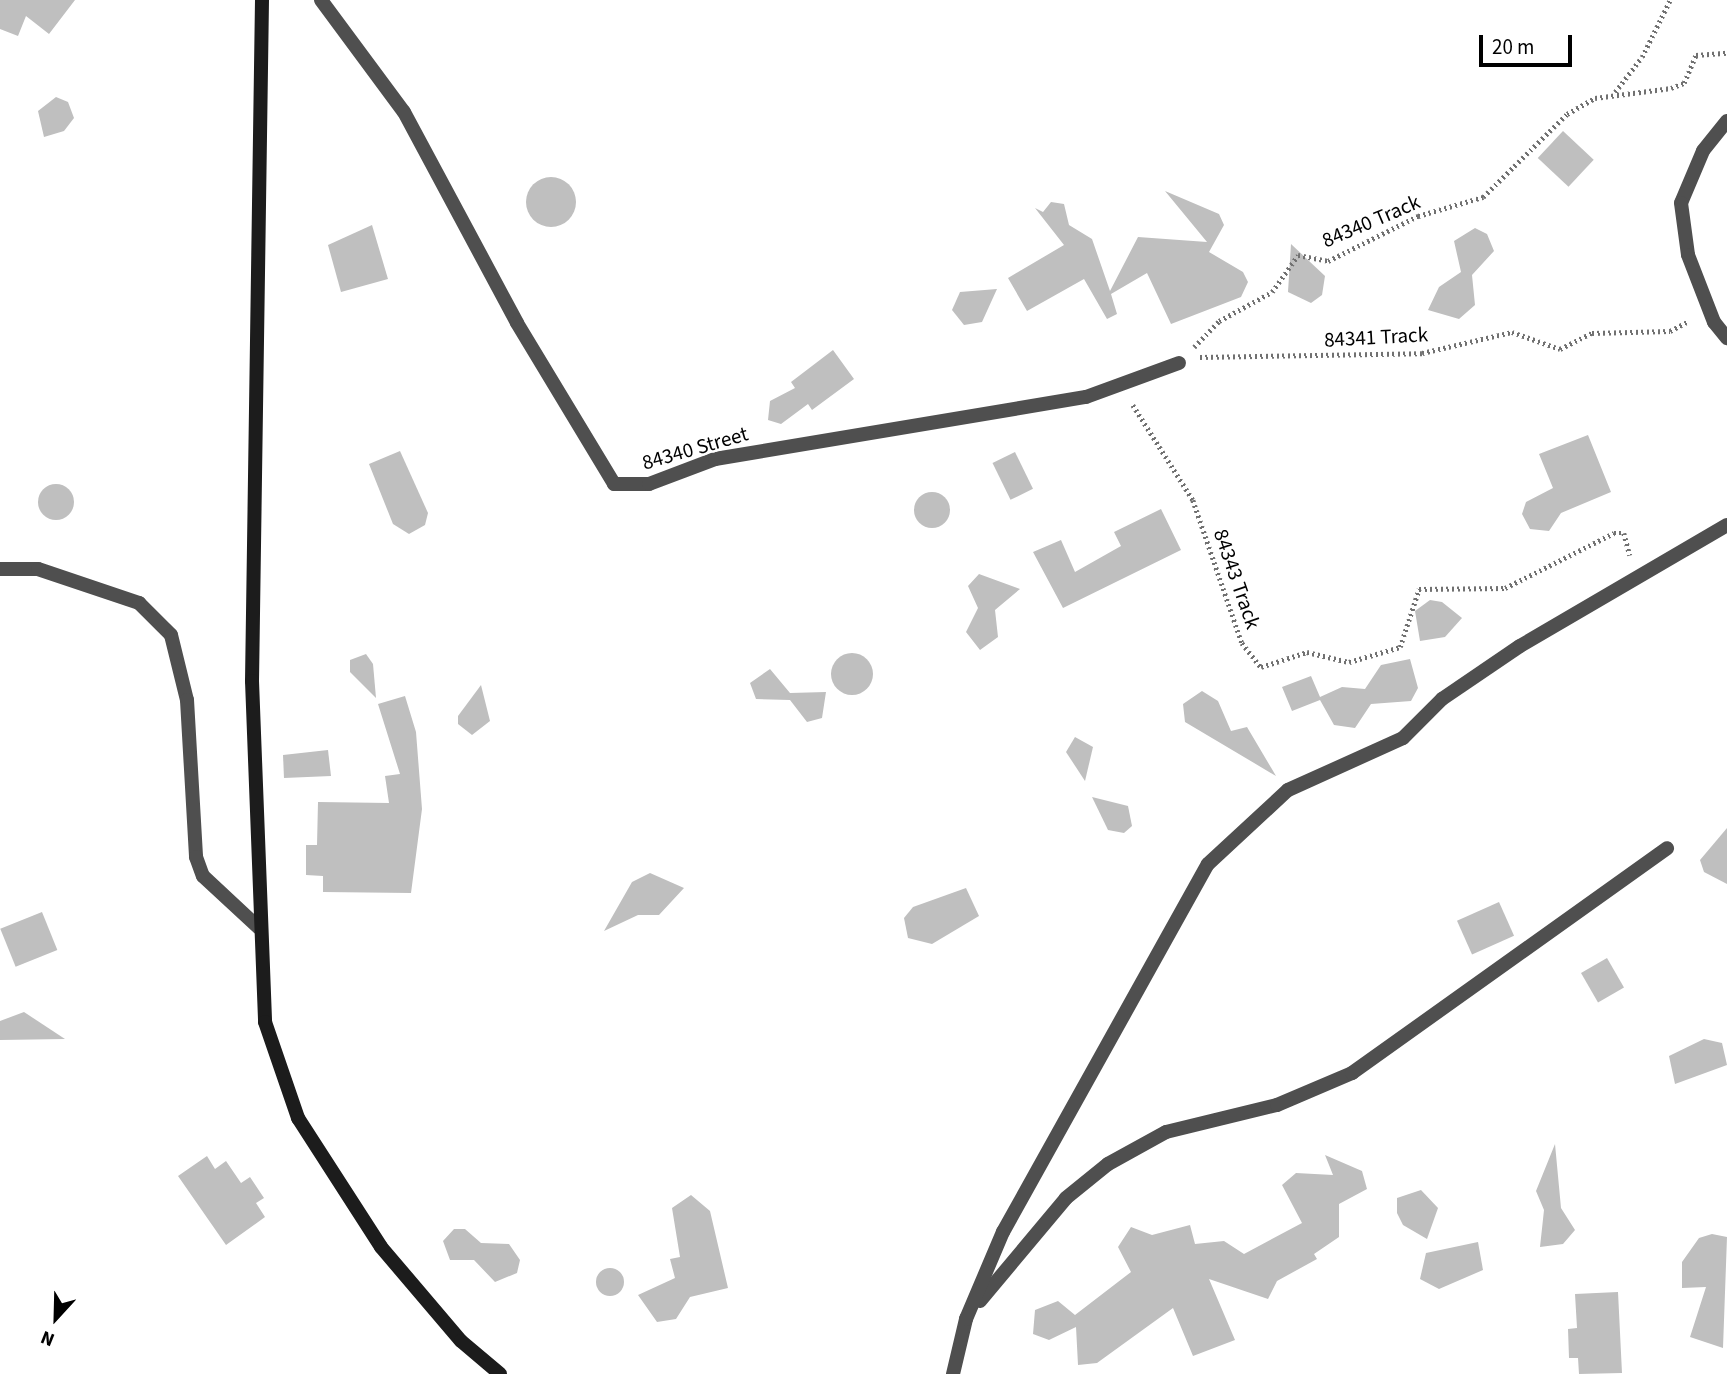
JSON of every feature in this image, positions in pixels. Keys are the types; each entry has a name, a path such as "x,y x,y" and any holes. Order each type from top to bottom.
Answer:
{"street":[{"path":"262,0 252,543 259,928 265,1022 298,1118 381,1247 461,1341 500,1374"},
{"name":"84340 Street","path":"321,0 404,112 517,323 614,484 649,484 715,459 1086,397 1179,363"},
{"path":"1727,121 1703,151 1681,203 1688,254 1727,338"},
{"path":"953,1374 967,1319 1046,1149 1138,1000 1208,864 1287,790 1403,738 1442,699 1636,578 1727,525"},
{"path":"0,569 38,569 139,603 172,635 187,700 196,857 203,876 259,928"},
{"path":"967,1319 1018,1250 1108,1164 1166,1132 1277,1105 1352,1073 1667,848"}],"path":[{"path":"1614,93 1642,57 1670,0"},
{"name":"84340 Track","path":"1179,363 1219,321 1272,292 1298,255 1328,261 1418,216 1483,197 1552,126 1595,98 1614,93 1671,88 1684,83 1696,55 1727,53"},
{"name":"84341 Track","path":"1179,363 1210,354 1422,352 1512,332 1560,349 1592,334 1670,331 1712,309"},
{"name":"84343 Track","path":"1125,408 1133,405 1192,500 1242,643 1261,667 1307,652 1349,662 1401,647 1419,589 1505,588 1614,533 1624,533 1636,578"}],"building":[{"path":"0,0 75,0 49,34 26,16 18,36 0,29"},
{"path":"56,97 68,102 74,118 64,131 44,137 38,111"},
{"path":"1563,131 1594,160 1568,187 1538,158"},
{"path":"551,177 568,185 576,202 568,219 551,227 534,219 526,202 534,185"},
{"path":"1165,191 1219,214 1224,225 1209,252 1243,272 1248,282 1241,297 1171,324 1147,273 1111,294 1117,314 1107,319 1084,279 1027,311 1008,278 1064,245 1035,208 1043,212 1051,202 1064,204 1069,225 1092,239 1110,291 1138,237 1207,242"},
{"path":"372,225 388,279 341,292 328,245"},
{"path":"1475,228 1487,234 1494,251 1472,275 1475,305 1459,319 1428,310 1439,287 1461,272 1454,241"},
{"path":"1291,244 1325,276 1322,295 1311,303 1288,292"},
{"path":"997,289 982,322 964,325 952,310 960,292"},
{"path":"833,350 854,379 812,410 808,404 781,424 768,420 770,401 795,388 791,382"},
{"path":"1588,435 1611,492 1561,513 1549,531 1530,529 1522,514 1526,502 1553,488 1539,454"},
{"path":"400,451 428,513 425,525 409,534 393,524 369,464"},
{"path":"1015,452 1033,489 1011,500 993,463"},
{"path":"56,484 69,489 74,502 69,515 56,520 43,515 38,502 43,489"},
{"path":"932,492 945,497 950,510 945,523 932,528 919,523 914,510 919,497"},
{"path":"1161,509 1181,550 1063,608 1033,552 1061,540 1075,572 1121,546 1114,532"},
{"path":"979,574 1020,589 995,610 998,637 980,650 966,632 978,608 968,586"},
{"path":"1430,600 1442,602 1462,618 1445,637 1420,641 1415,611"},
{"path":"852,653 867,659 873,674 867,689 852,695 837,689 831,674 837,659"},
{"path":"366,654 373,664 376,698 350,672 350,660"},
{"path":"1410,659 1418,688 1411,701 1371,704 1355,728 1334,725 1320,700 1292,711 1282,687 1311,676 1320,697 1342,687 1365,689 1381,665"},
{"path":"770,669 790,693 826,692 822,718 807,722 790,700 756,699 750,683"},
{"path":"481,685 490,721 472,735 458,724 458,716"},
{"path":"1202,691 1218,701 1231,731 1247,727 1276,776 1185,722 1183,704"},
{"path":"405,696 416,732 422,809 411,893 323,892 323,876 306,875 306,845 317,845 318,802 389,803 385,776 400,774 378,704"},
{"path":"1075,737 1093,747 1085,781 1066,752"},
{"path":"328,750 331,776 284,778 283,755"},
{"path":"1092,797 1128,806 1132,826 1124,833 1108,830"},
{"path":"1727,828 1727,884 1704,872 1700,860"},
{"path":"650,873 684,888 659,915 638,915 604,931 632,882"},
{"path":"966,888 979,916 932,944 908,938 904,918 913,907"},
{"path":"1499,902 1514,936 1472,955 1457,921"},
{"path":"42,912 57,950 16,967 0,929"},
{"path":"1607,958 1624,987 1598,1002 1581,973"},
{"path":"24,1012 65,1039 0,1040 0,1021"},
{"path":"1704,1039 1722,1043 1727,1065 1675,1084 1669,1056"},
{"path":"1555,1144 1561,1208 1575,1230 1563,1244 1540,1247 1544,1210 1536,1191"},
{"path":"1325,1155 1362,1171 1367,1189 1339,1204 1339,1237 1314,1254 1317,1259 1277,1281 1268,1299 1209,1279 1235,1340 1193,1356 1173,1308 1097,1363 1078,1365 1076,1327 1049,1340 1033,1334 1035,1310 1058,1301 1075,1315 1131,1272 1118,1247 1131,1227 1152,1235 1190,1225 1195,1244 1224,1241 1244,1254 1302,1223 1282,1185 1296,1173 1333,1175"},
{"path":"207,1156 215,1169 226,1161 241,1183 250,1177 264,1198 256,1203 265,1217 226,1245 178,1176"},
{"path":"1421,1190 1438,1208 1427,1239 1403,1225 1397,1213 1397,1198"},
{"path":"691,1195 710,1211 728,1288 690,1297 676,1319 657,1322 638,1295 675,1278 670,1259 680,1257 672,1208"},
{"path":"454,1229 465,1229 481,1243 509,1244 520,1260 517,1273 495,1282 474,1260 450,1260 443,1241"},
{"path":"1712,1234 1727,1237 1723,1348 1690,1337 1706,1287 1682,1288 1682,1262 1699,1238"},
{"path":"1478,1242 1483,1270 1439,1289 1420,1279 1426,1253"},
{"path":"610,1268 620,1272 624,1282 620,1292 610,1296 600,1292 596,1282 600,1272"},
{"path":"1618,1292 1622,1373 1579,1374 1578,1358 1569,1358 1568,1329 1577,1328 1575,1294"}]}
